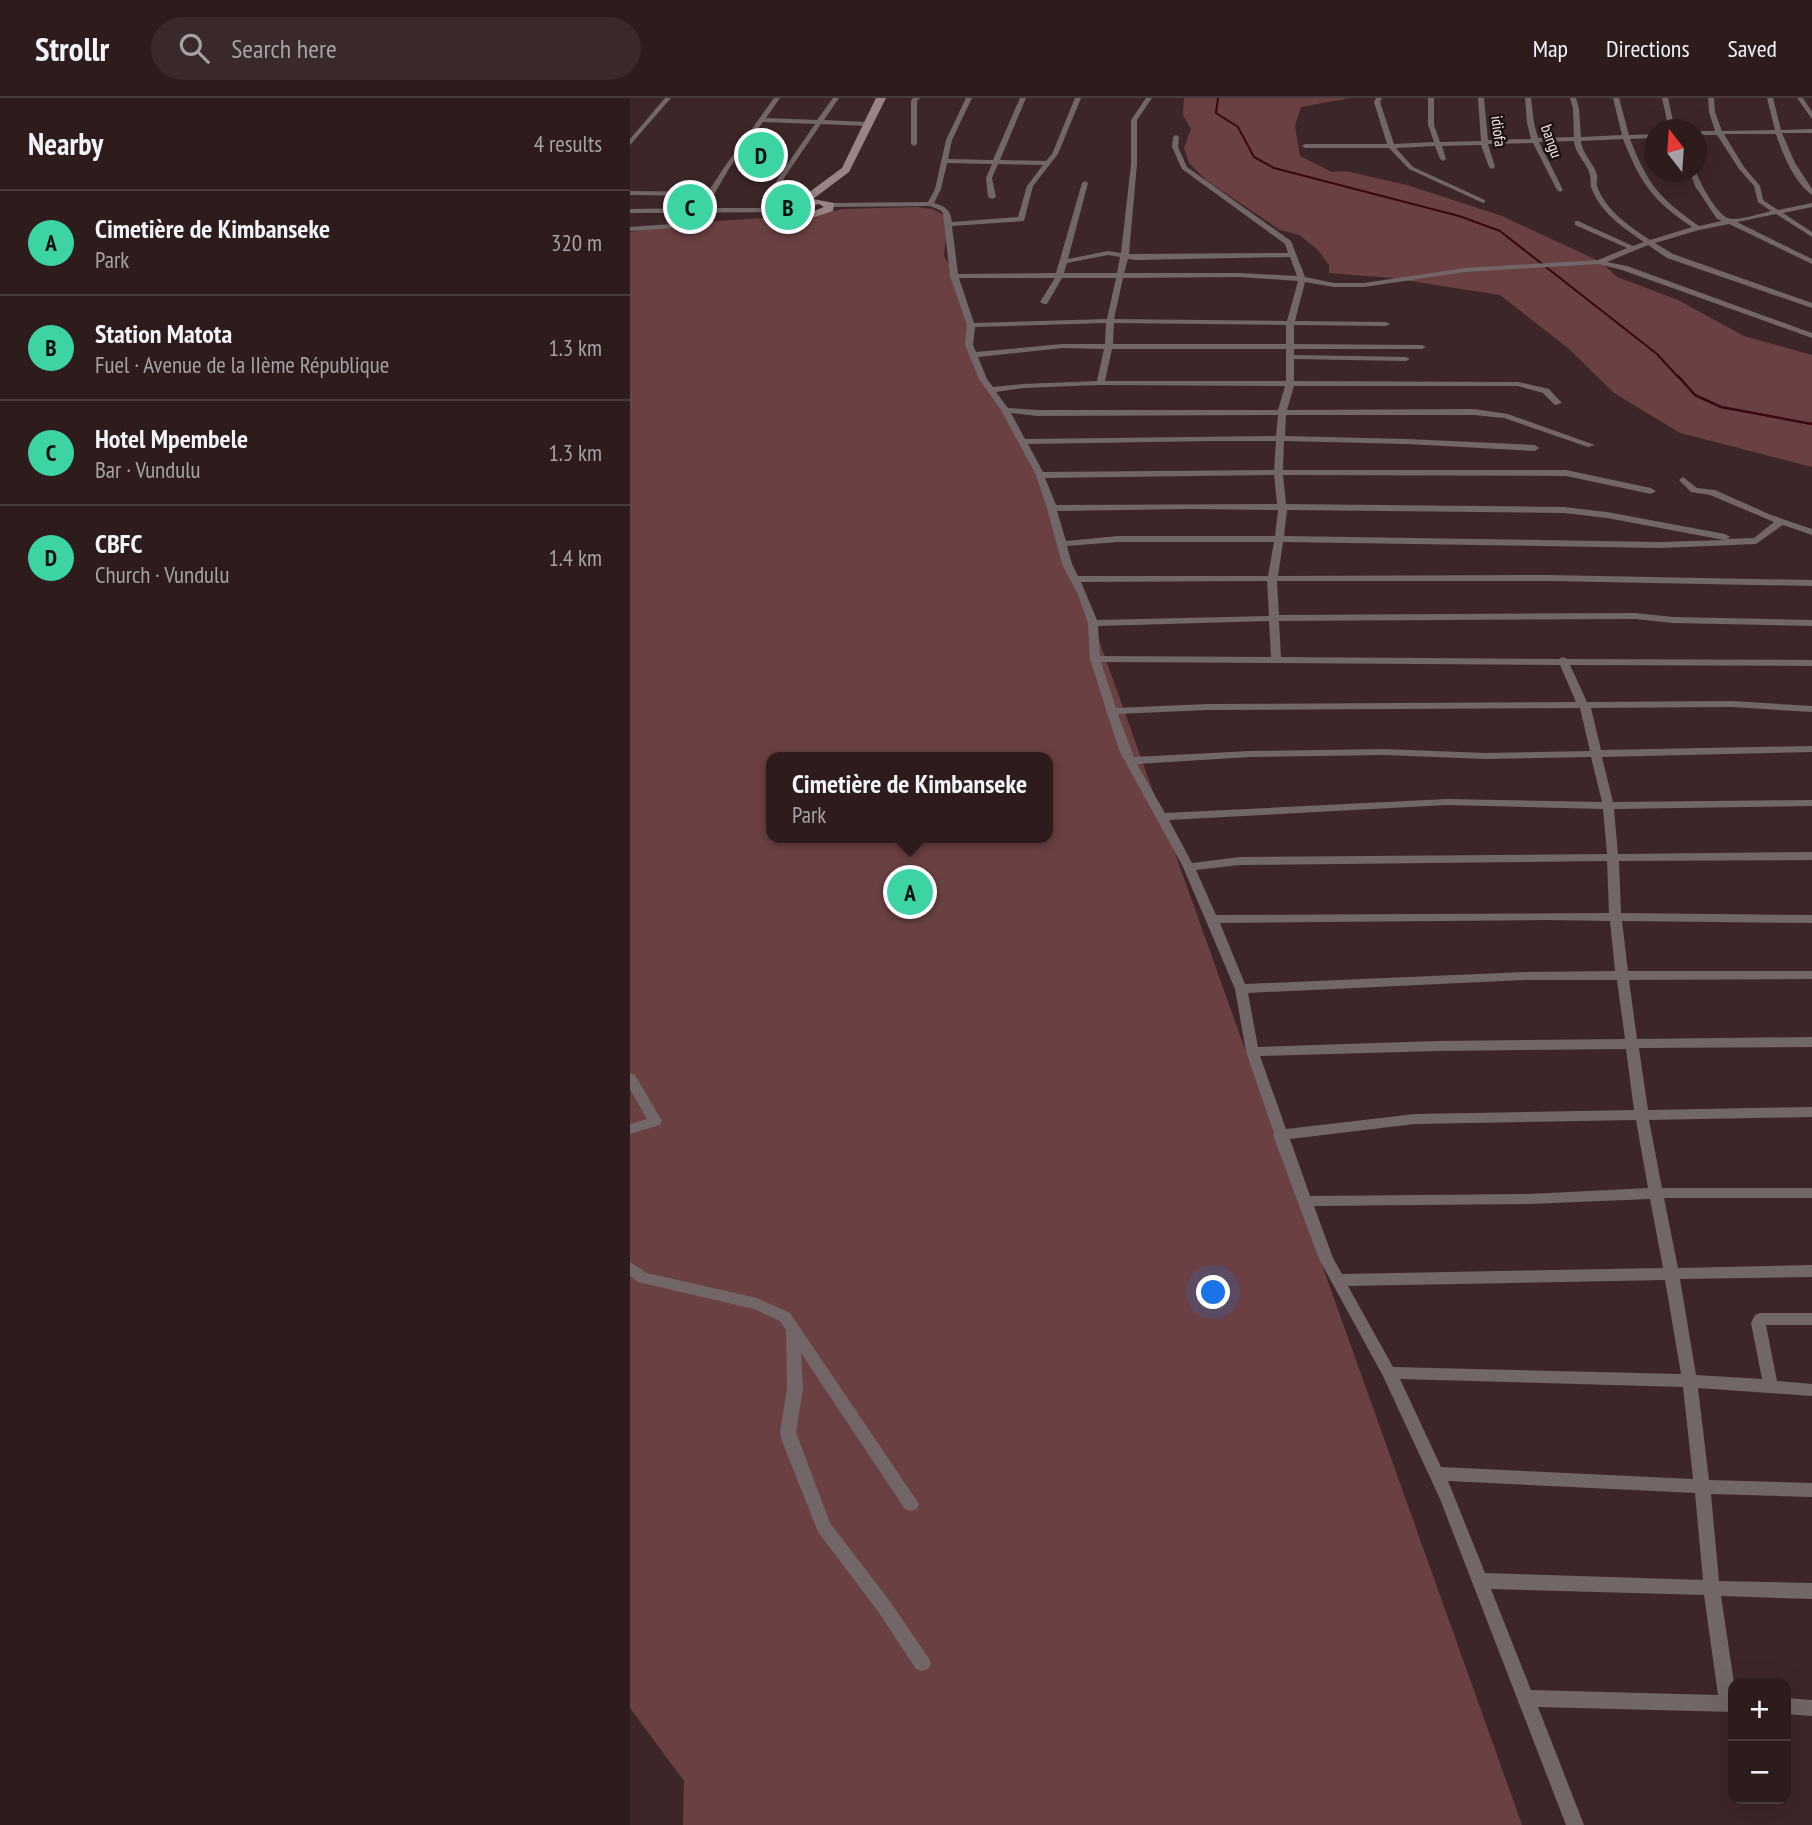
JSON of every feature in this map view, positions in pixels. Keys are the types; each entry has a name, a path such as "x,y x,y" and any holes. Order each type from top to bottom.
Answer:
{"street":[{"path":"630,143 668,98"},
{"path":"701,210 777,98"},
{"path":"765,211 781,178 836,98"},
{"path":"821,200 846,170 881,98"},
{"path":"914,144 914,101 917,98"},
{"path":"930,204 938,189 949,140 969,98"},
{"path":"992,197 989,178 1023,98"},
{"path":"949,224 1021,219 1030,186 1049,163 1067,130 1069,116 1078,98"},
{"path":"1100,383 1109,346 1110,321 1118,278 1125,256 1134,164 1134,120 1149,98"},
{"path":"1379,98 1377,102 1391,146 1411,168 1483,201"},
{"path":"1431,98 1431,125 1443,159"},
{"name":"idiofa","path":"1481,98 1485,142 1492,167"},
{"name":"bangu","path":"1528,98 1534,140 1543,162 1560,190"},
{"path":"1573,98 1578,147 1594,176 1593,184 1605,206 1620,223 1670,256 1812,306"},
{"path":"1616,98 1620,125 1643,179 1664,204 1699,228"},
{"path":"1665,98 1670,119"},
{"path":"1711,98 1712,112 1719,132 1741,168 1757,186 1760,201 1774,213 1812,235"},
{"path":"1770,98 1778,131 1801,181 1812,193"},
{"path":"1800,98 1812,117"},
{"path":"761,120 867,124"},
{"path":"1707,133 1812,131"},
{"path":"1306,146 1391,146 1644,136"},
{"path":"1176,137 1175,147 1184,168 1288,243 1302,279 1290,324 1290,384 1282,411 1278,472 1283,507 1272,580 1276,660"},
{"path":"944,161 1049,163"},
{"path":"1698,182 1708,202 1726,222 1812,262"},
{"path":"1044,302 1059,277 1085,183"},
{"path":"630,193 711,194"},
{"path":"799,207 815,214 829,209 821,200"},
{"path":"630,211 765,211 799,207 821,200 930,204 943,208 949,224 954,276 971,325 969,345 991,390 1005,410 1040,475 1074,579 1093,623 1095,659 1110,711 1129,761 1163,817 1212,919 1241,989 1252,1052 1326,1259 1389,1373 1435,1474 1482,1581 1575,1825"},
{"path":"954,276 1118,278 1228,275 1302,279 1334,285 1364,285 1400,282 1465,270 1599,262 1647,243 1699,228 1812,205"},
{"path":"1578,223 1634,249"},
{"path":"630,229 671,226"},
{"path":"1062,261 1108,253 1125,256 1294,255"},
{"path":"1599,262 1623,268 1812,335"},
{"path":"971,325 1110,321 1386,324"},
{"path":"973,355 1063,346 1109,346 1406,359"},
{"path":"1291,352 1422,347"},
{"path":"991,390 1100,383 1518,384 1546,390 1558,403"},
{"path":"1005,410 1037,413 1474,412 1506,416 1591,445"},
{"path":"1021,442 1281,440 1442,442 1535,448"},
{"path":"1040,475 1566,473 1651,491"},
{"path":"1683,481 1694,490 1712,492 1812,532"},
{"path":"1052,508 1146,506 1563,510 1756,541"},
{"path":"1063,544 1118,539 1278,539 1661,545 1756,541 1782,521"},
{"path":"1074,579 1548,578 1812,583"},
{"path":"1093,623 1195,619 1275,621 1642,616 1673,620 1812,622"},
{"path":"1095,659 1812,663"},
{"path":"1563,660 1585,706 1608,806 1615,919 1622,975 1642,1117 1689,1380 1703,1488 1712,1590 1728,1685"},
{"path":"1110,711 1207,707 1732,704 1812,709"},
{"path":"1129,761 1250,754 1384,752 1486,756 1812,748"},
{"path":"1163,817 1447,802 1608,806 1812,803"},
{"path":"1189,867 1240,861 1812,856"},
{"path":"1212,919 1547,916 1615,919 1812,919"},
{"path":"1241,989 1489,977 1812,975"},
{"path":"1252,1052 1437,1046 1634,1046 1812,1042"},
{"path":"630,1078 654,1121 630,1129"},
{"path":"1280,1135 1415,1119 1812,1112"},
{"path":"1304,1201 1529,1199 1656,1193 1812,1194"},
{"path":"630,1268 643,1278 775,1310 785,1317 911,1504"},
{"path":"1340,1280 1671,1276 1812,1271"},
{"path":"1771,1386 1758,1323 1760,1319 1812,1320"},
{"path":"793,1330 795,1389 788,1432 790,1441 824,1527 922,1663"},
{"path":"1389,1373 1594,1375 1812,1390"},
{"path":"1435,1474 1567,1478 1703,1488 1812,1490"},
{"path":"1482,1581 1578,1581 1712,1590 1812,1591"},
{"path":"1527,1698 1728,1703"},
{"path":"1791,1706 1812,1708"}],"shaded area":[{"path":"1184,98 1350,98 1301,107 1295,126 1300,156 1332,172 1345,171 1407,185 1502,216 1601,262 1617,277 1678,300 1744,336 1812,355 1812,467 1680,433 1614,393 1568,348 1500,295 1392,278 1329,273 1329,265 1317,249 1299,235 1280,230 1206,180 1189,163 1184,148 1191,129 1183,115"},
{"path":"917,207 932,209 948,217 944,256 954,272 971,325 969,345 983,379 1040,475 1522,1825 683,1825 684,1781 630,1708 630,232 686,223 823,214 842,209"}],"waterway":[{"path":"1218,98 1216,113 1238,127 1254,157 1274,168 1459,216 1500,231 1657,354 1679,378"},
{"path":"1678,376 1695,395 1721,407 1812,424"}],"place":[{"name":"CBFC","path":"761,155"},
{"name":"Hotel Mpembele","path":"690,207"},
{"name":"Station Matota","path":"788,207"},
{"name":"Cimetière de Kimbanseke","path":"910,892"}]}
